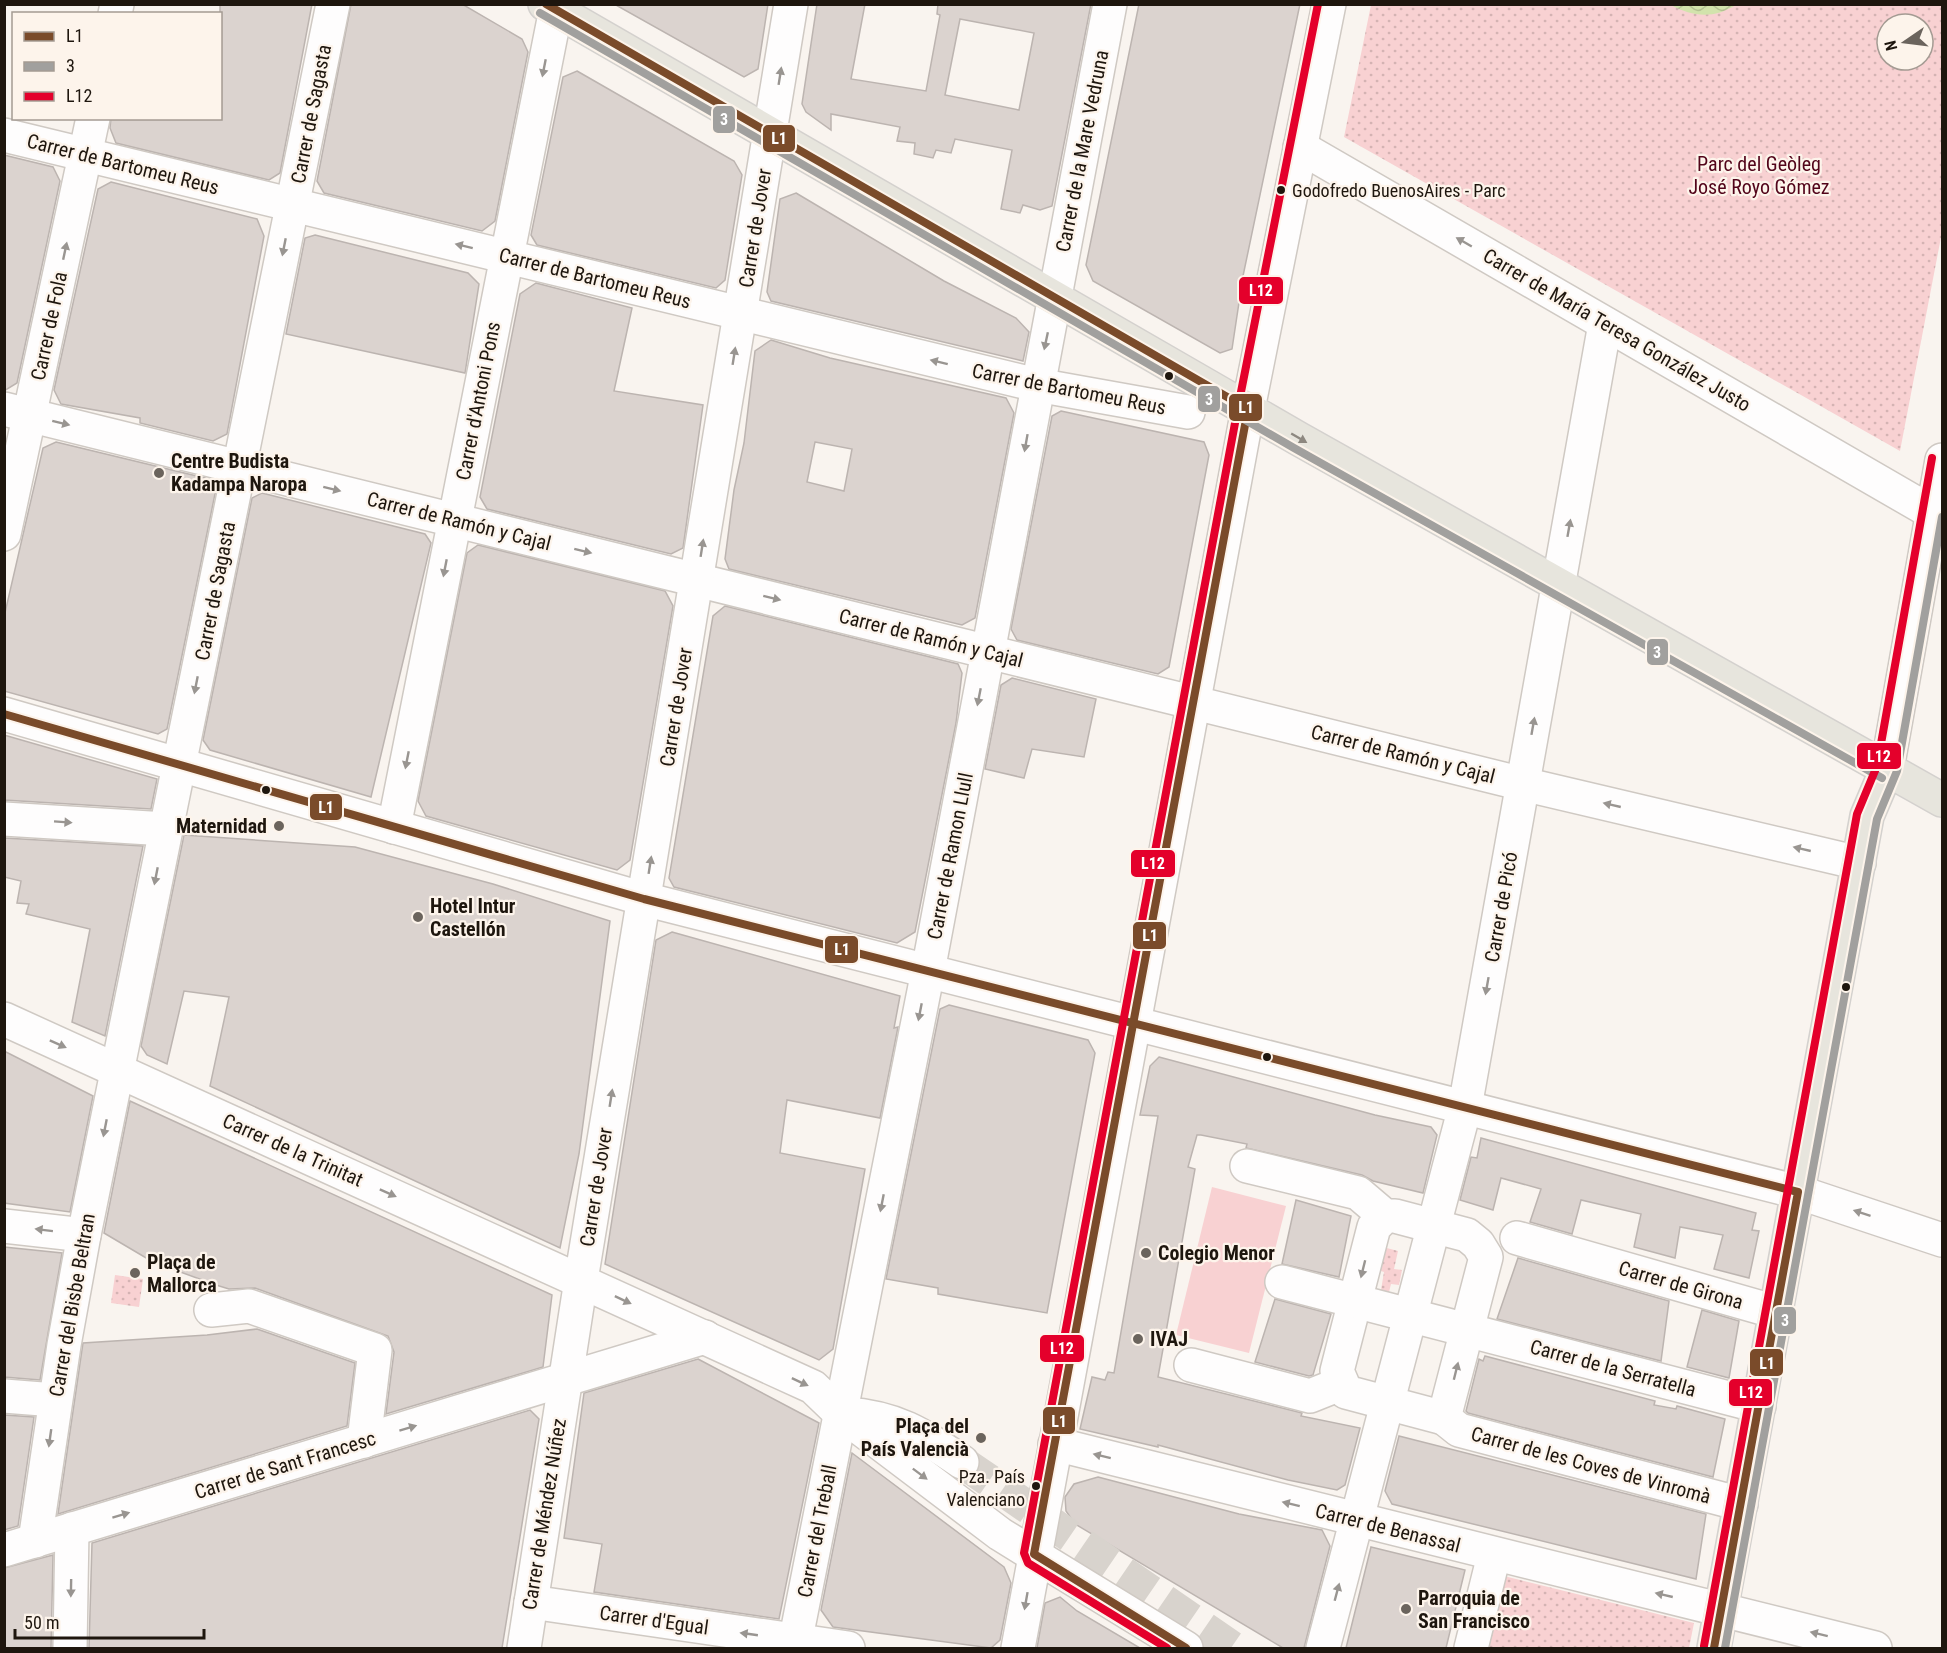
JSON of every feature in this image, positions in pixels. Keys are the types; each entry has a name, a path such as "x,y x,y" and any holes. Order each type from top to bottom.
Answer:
{"main road":[{"path":"553,7 1248,409 1942,800"},
{"path":"1714,1648 1867,816 1887,769"}],"street":[{"name":"Carrer de Sagasta","path":"117,1071 333,4"},
{"name":"Carrer de Jover","path":"581,1280 791,4"},
{"name":"Carrer de la Mare Vedruna","path":"1054,298 1110,4"},
{"path":"1018,1648 1248,409 1329,4"},
{"name":"Carrer d'Antoni Pons","path":"394,827 553,7"},
{"name":"Carrer de Fola","path":"4,534 17,412 93,120"},
{"name":"Carrer de Bartomeu Reus","path":"4,135 1036,385 1188,412"},
{"name":"Carrer de María Teresa González Justo","path":"1300,147 1933,513"},
{"name":"Carrer de Ramon Llull","path":"840,1413 928,971 1054,298"},
{"name":"Carrer de Picó","path":"1323,1648 1465,1107 1605,324"},
{"name":"Carrer de Ramón y Cajal","path":"17,412 1523,784 1859,863"},
{"path":"1887,769 1942,471"},
{"path":"4,714 644,899 1798,1192 1942,1240"},
{"path":"4,819 166,829"},
{"name":"Carrer de la Trinitat","path":"4,1019 705,1337 813,1388 840,1413"},
{"name":"Carrer del Bisbe Beltran","path":"20,1546 56,1400 84,1235 117,1071"},
{"path":"1247,1166 1358,1193 1384,1216 1395,1216 1467,1234 1478,1244 1486,1257 1444,1418"},
{"path":"1191,1365 1310,1396 1340,1384 1337,1371 1374,1227 1384,1216"},
{"path":"4,1226 84,1235"},
{"name":"Carrer de Girona","path":"1517,1238 1776,1312"},
{"path":"581,1280 565,1380 705,1337"},
{"name":"Carrer de la Serratella","path":"1282,1282 1759,1407"},
{"path":"220,1310 249,1306 375,1350 364,1441"},
{"name":"Carrer de Sant Francesc","path":"20,1546 565,1380"},
{"name":"Carrer de Méndez Núñez","path":"524,1648 565,1380"},
{"name":"Carrer de les Coves de Vinromà","path":"1340,1384 1346,1392 1444,1418 1459,1430 1741,1504"},
{"path":"4,1396 56,1400"},
{"path":"840,1413 876,1416 924,1436 962,1462"},
{"path":"840,1413 1000,1534 1186,1648"},
{"name":"Carrer del Treball","path":"795,1645 840,1413"},
{"name":"Carrer de Benassal","path":"1055,1444 1875,1648"},
{"path":"70,1648 72,1529"},
{"path":"1471,1648 1494,1555"},
{"name":"Carrer d'Egual","path":"531,1602 795,1645 848,1648"}],"green space":[{"name":"Parc del Geòleg José Royo Gómez","path":"1371,5 1942,5 1942,232 1900,451 1344,137"},
{"path":"1212,1187 1286,1206 1249,1353 1176,1335"},
{"path":"1383,1247 1398,1251 1394,1269 1402,1270 1399,1285 1391,1284 1389,1292 1381,1290 1384,1272 1378,1270"},
{"path":"115,1275 143,1279 139,1307 111,1303"},
{"path":"1476,1569 1694,1623 1689,1648 1453,1648"}],"water":[{"path":"1671,5 1736,5 1719,13 1703,15 1687,12"}],"building":[{"path":"220,4 312,4 280,173 269,180 116,143 110,128 111,120 222,120 222,12 220,12"},
{"path":"351,4 462,4 522,39 528,52 495,221 482,231 324,193 317,181"},
{"path":"614,4 768,4 758,69 744,77"},
{"path":"817,4 865,4 851,79 926,91 940,15 937,14 938,4 1091,4 1052,206 1040,210 1023,205 1020,213 1001,209 1012,150 955,139 951,153 936,150 933,158 914,154 915,143 897,141 900,127 831,114 831,130 806,112 802,104","holes":["960,19 1034,33 1019,110 945,95"]},
{"path":"1139,4 1300,4 1243,276 1232,349 1220,353 1093,281 1086,265"},
{"path":"577,71 734,161 742,175 725,280 716,288 537,245 531,235 563,77"},
{"path":"4,155 53,167 60,181 17,383 4,391"},
{"path":"111,182 257,219 264,236 227,434 213,441 140,423 140,418 61,404 54,390 98,189"},
{"path":"796,193 944,281 1016,318 1029,332 1023,361 771,301 767,292 780,199"},
{"path":"315,235 468,273 479,284 465,373 286,334 305,238"},
{"path":"536,283 632,308 614,391 703,405 683,548 671,554 487,509 480,497 520,294"},
{"path":"771,340 830,358 1006,398 1014,413 975,618 962,625 729,569 725,559 734,490 744,443 755,351","holes":["815,442 852,449 844,491 807,482"]},
{"path":"1061,411 1204,442 1209,455 1169,667 1158,674 1017,640 1011,629 1052,416"},
{"path":"56,442 209,479 216,489 167,729 158,734 4,691 4,617 43,448"},
{"path":"262,493 425,534 431,543 371,797 210,750 203,740 252,498"},
{"path":"478,545 665,591 673,606 630,860 617,870 426,816 418,801 467,553"},
{"path":"725,606 958,664 962,673 956,723 915,932 897,943 674,887 669,878 713,616"},
{"path":"1012,678 1096,699 1084,757 1032,749 1024,778 985,769 1001,685"},
{"path":"4,735 157,779 151,809 4,800"},
{"path":"184,835 355,847 493,884 610,921 579,1154 560,1248 210,1086 229,997 184,991 167,1064 147,1055 141,1046"},
{"path":"4,838 143,846 105,1036 72,1022 90,929 26,914 29,904 17,903 21,881 4,877"},
{"path":"672,932 900,996 894,1028 898,1027 880,1118 787,1100 780,1153 865,1169 833,1349 819,1360 605,1264 656,940"},
{"path":"949,1005 1088,1040 1095,1053 1047,1313 938,1294 938,1288 886,1279 940,1009"},
{"path":"4,1051 93,1096 70,1212 4,1203"},
{"path":"1159,1057 1375,1115 1431,1127 1437,1135 1423,1193 1373,1181 1362,1175 1246,1148 1247,1144 1197,1135 1188,1167 1195,1169 1158,1377 1302,1413 1301,1416 1360,1428 1345,1485 1337,1490 1288,1480 1158,1445 1158,1447 1080,1429 1092,1377 1105,1380 1108,1372 1114,1373 1158,1116 1140,1115 1150,1066"},
{"path":"130,1101 552,1295 543,1367 386,1414 394,1352 388,1336 255,1288 229,1289 216,1285 153,1262 104,1233"},
{"path":"1481,1138 1756,1213 1752,1230 1759,1231 1749,1278 1714,1269 1723,1235 1680,1227 1675,1258 1634,1247 1641,1214 1581,1200 1572,1234 1530,1222 1541,1189 1501,1178 1493,1210 1460,1200 1471,1157 1477,1158"},
{"path":"1296,1200 1351,1216 1339,1277 1282,1264"},
{"path":"4,1247 62,1253 40,1380 4,1377"},
{"path":"1518,1258 1669,1301 1661,1361 1497,1319"},
{"path":"1275,1299 1331,1314 1313,1375 1309,1376 1255,1362"},
{"path":"1702,1310 1739,1321 1729,1378 1687,1367"},
{"path":"257,1329 355,1363 347,1426 58,1514 83,1343 207,1335"},
{"path":"1485,1356 1655,1401 1654,1405 1676,1409 1677,1406 1725,1419 1713,1477 1468,1413 1466,1411 1479,1359 1483,1361"},
{"path":"698,1359 819,1423 779,1619 594,1592 602,1544 564,1538 584,1393"},
{"path":"530,1410 539,1419 502,1648 89,1648 92,1543"},
{"path":"4,1415 34,1417 18,1526 4,1530"},
{"path":"1399,1436 1706,1514 1696,1579 1392,1504 1385,1491"},
{"path":"852,1453 1004,1567 1011,1583 1000,1640 991,1648 833,1627 821,1610"},
{"path":"1098,1477 1239,1514 1322,1530 1330,1546 1304,1648 1283,1648 1075,1524 1066,1511 1065,1497 1074,1484"},
{"name":"Parroquia de San Francisco","path":"1371,1547 1465,1570 1446,1648 1346,1648"},
{"path":"53,1555 51,1648 4,1648 4,1568"},
{"path":"1060,1597 1077,1611 1140,1648 1037,1648 1045,1603"}],"tunnel":[{"path":"962,1462 1233,1648"}],"transit line":[{"name":"L1","path":"546,4 1248,409 1034,1554 1186,1648"},
{"name":"L12","path":"1167,1648 1028,1563 1024,1553 1238,407 1318,4"},
{"name":"3","path":"540,13 1294,448 1882,778"},
{"name":"L12","path":"1704,1646 1857,814 1877,766 1932,458"},
{"name":"3","path":"1725,1648 1877,819 1897,771 1942,517"},
{"name":"L1","path":"4,714 644,899 1798,1192 1714,1648"}],"place":[{"name":"Godofredo BuenosAires - Parc","path":"1281,190"},
{"name":"Centre Budista Kadampa Naropa","path":"159,473"},
{"name":"Maternidad","path":"279,826"},
{"name":"Hotel Intur Castellón","path":"418,917"},
{"name":"Colegio Menor","path":"1146,1253"},
{"name":"Plaça de Mallorca","path":"135,1273"},
{"name":"IVAJ","path":"1138,1339"},
{"name":"Plaça del País Valencià","path":"981,1438"},
{"name":"Pza. País Valenciano","path":"1036,1486"},
{"name":"Parroquia de San Francisco","path":"1406,1609"}]}
